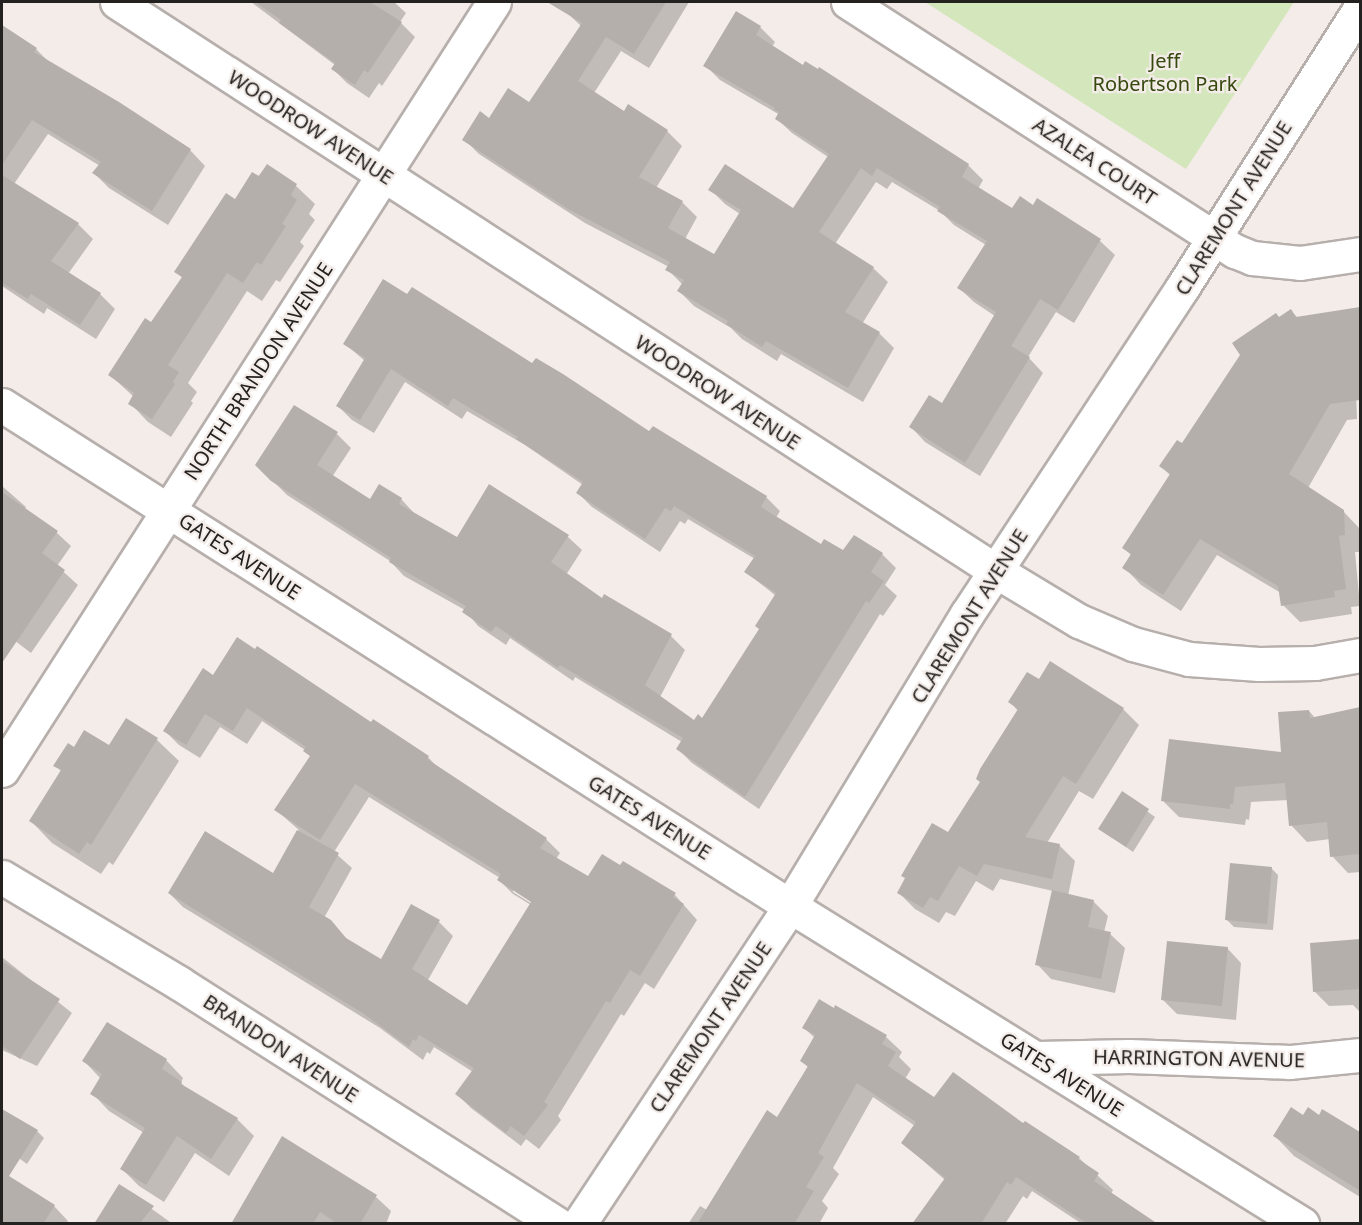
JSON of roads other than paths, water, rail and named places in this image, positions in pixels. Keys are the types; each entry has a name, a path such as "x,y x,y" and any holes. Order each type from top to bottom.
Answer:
{"street":[{"name":"WOODROW AVENUE","path":"117,2 996,571 1079,621 1133,644 1189,658 1259,664 1315,663 1360,655"},
{"name":"NORTH BRANDON AVENUE","path":"2,770 494,2"},
{"name":"AZALEA COURT","path":"848,2 1214,238 1252,258 1309,262 1360,254"},
{"name":"CLAREMONT AVENUE","path":"579,1224 790,906 996,571 1214,238 1360,9"},
{"name":"GATES AVENUE","path":"2,405 790,906 1302,1224"},
{"name":"BRANDON AVENUE","path":"2,877 179,982 557,1224"},
{"name":"HARRINGTON AVENUE","path":"1037,1058 1129,1056 1290,1062 1360,1055"}],"park label":[{"name":"Jeff Robertson Park","path":"1165,72"}]}
